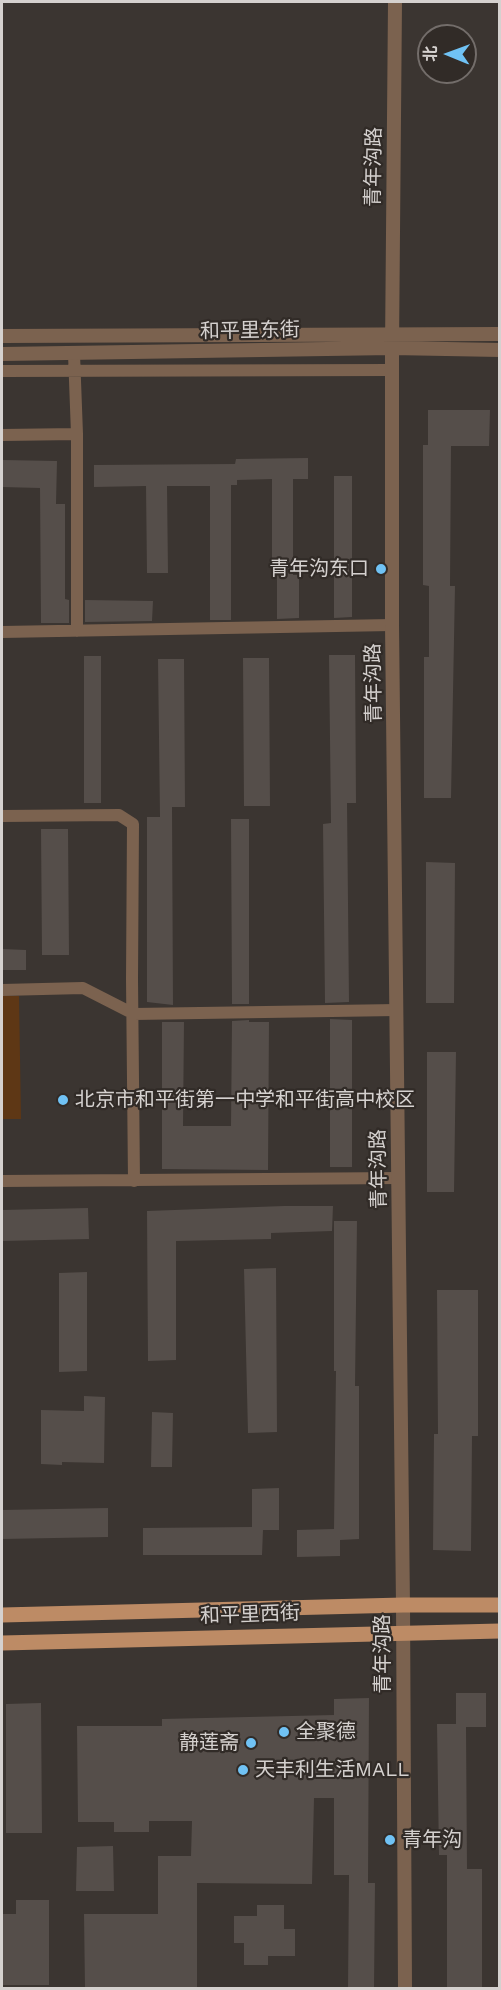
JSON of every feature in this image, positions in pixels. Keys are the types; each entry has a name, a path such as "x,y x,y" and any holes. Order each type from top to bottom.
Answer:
{"main road":[{"name":"和平里西街","path":"2,1615 403,1605 500,1605"},
{"name":"和平里西街","path":"2,1643 500,1631"}],"street":[{"name":"青年沟路","path":"395,2 392,334 393,625 405,1989"},
{"name":"和平里东街","path":"2,336 500,334"},
{"name":"和平里东街","path":"2,354 392,348 500,350"},
{"path":"74,354 77,434 77,631"},
{"path":"2,371 392,370"},
{"path":"2,435 77,434"},
{"path":"2,632 393,625"},
{"path":"2,816 119,815 134,824 132,979 134,1180"},
{"path":"2,990 83,988 134,1014 397,1010"},
{"path":"2,1181 399,1178"}],"shaded area":[{"path":"2,996 19,996 21,1119 2,1119"}],"building":[{"path":"428,410 490,410 489,446 451,446 450,586 455,586 451,798 424,798 424,657 429,657 429,586 423,585 423,445 428,445"},
{"path":"308,458 308,479 293,479 293,575 299,575 299,618 277,619 277,572 272,572 272,479 237,480 237,485 231,485 231,620 210,620 210,486 167,486 168,573 147,573 146,486 94,487 94,465 235,464 236,459"},
{"path":"2,460 57,461 56,504 65,504 65,599 69,600 69,623 41,623 40,488 2,487"},
{"path":"334,476 352,476 352,617 334,618"},
{"path":"85,600 153,601 152,621 85,622"},
{"path":"329,655 355,655 356,803 347,803 349,1002 325,1003 323,824 331,823"},
{"path":"84,656 101,656 101,803 84,803"},
{"path":"243,658 269,658 270,806 244,806"},
{"path":"158,659 184,659 185,807 172,807 173,1005 147,1002 147,817 160,817"},
{"path":"231,819 249,819 249,1004 232,1004"},
{"path":"41,829 68,829 69,955 42,955"},
{"path":"426,862 455,863 454,1003 426,1003"},
{"path":"2,949 26,950 26,970 2,970"},
{"path":"330,1019 352,1020 352,1167 330,1167"},
{"path":"249,1020 249,1022 269,1022 268,1170 162,1169 162,1022 184,1022 183,1126 231,1126 232,1021"},
{"path":"427,1052 456,1052 454,1192 427,1192"},
{"path":"333,1206 332,1231 271,1233 271,1239 176,1241 176,1360 148,1361 147,1211"},
{"path":"88,1208 89,1239 2,1241 2,1210"},
{"path":"334,1221 357,1221 355,1386 359,1386 359,1539 340,1540 340,1556 297,1557 297,1530 334,1529 336,1371 334,1371"},
{"path":"276,1268 277,1432 248,1433 244,1269"},
{"path":"87,1272 87,1371 59,1372 59,1273"},
{"path":"437,1290 478,1290 478,1436 472,1436 471,1551 433,1550 434,1434 438,1434"},
{"path":"84,1396 105,1397 104,1463 41,1464 41,1410 84,1411"},
{"path":"152,1412 173,1413 172,1467 151,1467"},
{"path":"279,1488 279,1530 263,1530 262,1555 143,1555 143,1528 252,1527 252,1489"},
{"path":"108,1508 108,1537 2,1539 2,1510"},
{"path":"456,1693 486,1693 486,1727 466,1727 467,1869 482,1869 482,1989 447,1989 447,1855 439,1855 437,1724 456,1724"},
{"path":"369,1698 368,1883 375,1883 374,1989 348,1989 349,1875 334,1875 334,1798 314,1798 312,1884 197,1883 197,1989 85,1989 84,1914 158,1914 158,1856 191,1856 192,1821 149,1821 149,1832 114,1832 114,1822 78,1822 77,1726 162,1726 162,1719 334,1715 334,1699"},
{"path":"41,1703 42,1833 6,1833 6,1704"},
{"path":"113,1846 114,1891 76,1891 77,1847"},
{"path":"16,1900 49,1900 49,1985 2,1985 2,1914 16,1914"},
{"path":"257,1905 284,1905 284,1929 295,1929 295,1956 268,1956 268,1965 244,1965 244,1943 234,1943 234,1916 257,1916"}],"place":[{"name":"青年沟东口","path":"381,569"},
{"name":"北京市和平街第一中学和平街高中校区","path":"63,1100"},
{"name":"全聚德","path":"284,1732"},
{"name":"静莲斋","path":"251,1743"},
{"name":"天丰利生活MALL","path":"243,1770"},
{"name":"青年沟","path":"390,1840"}]}
